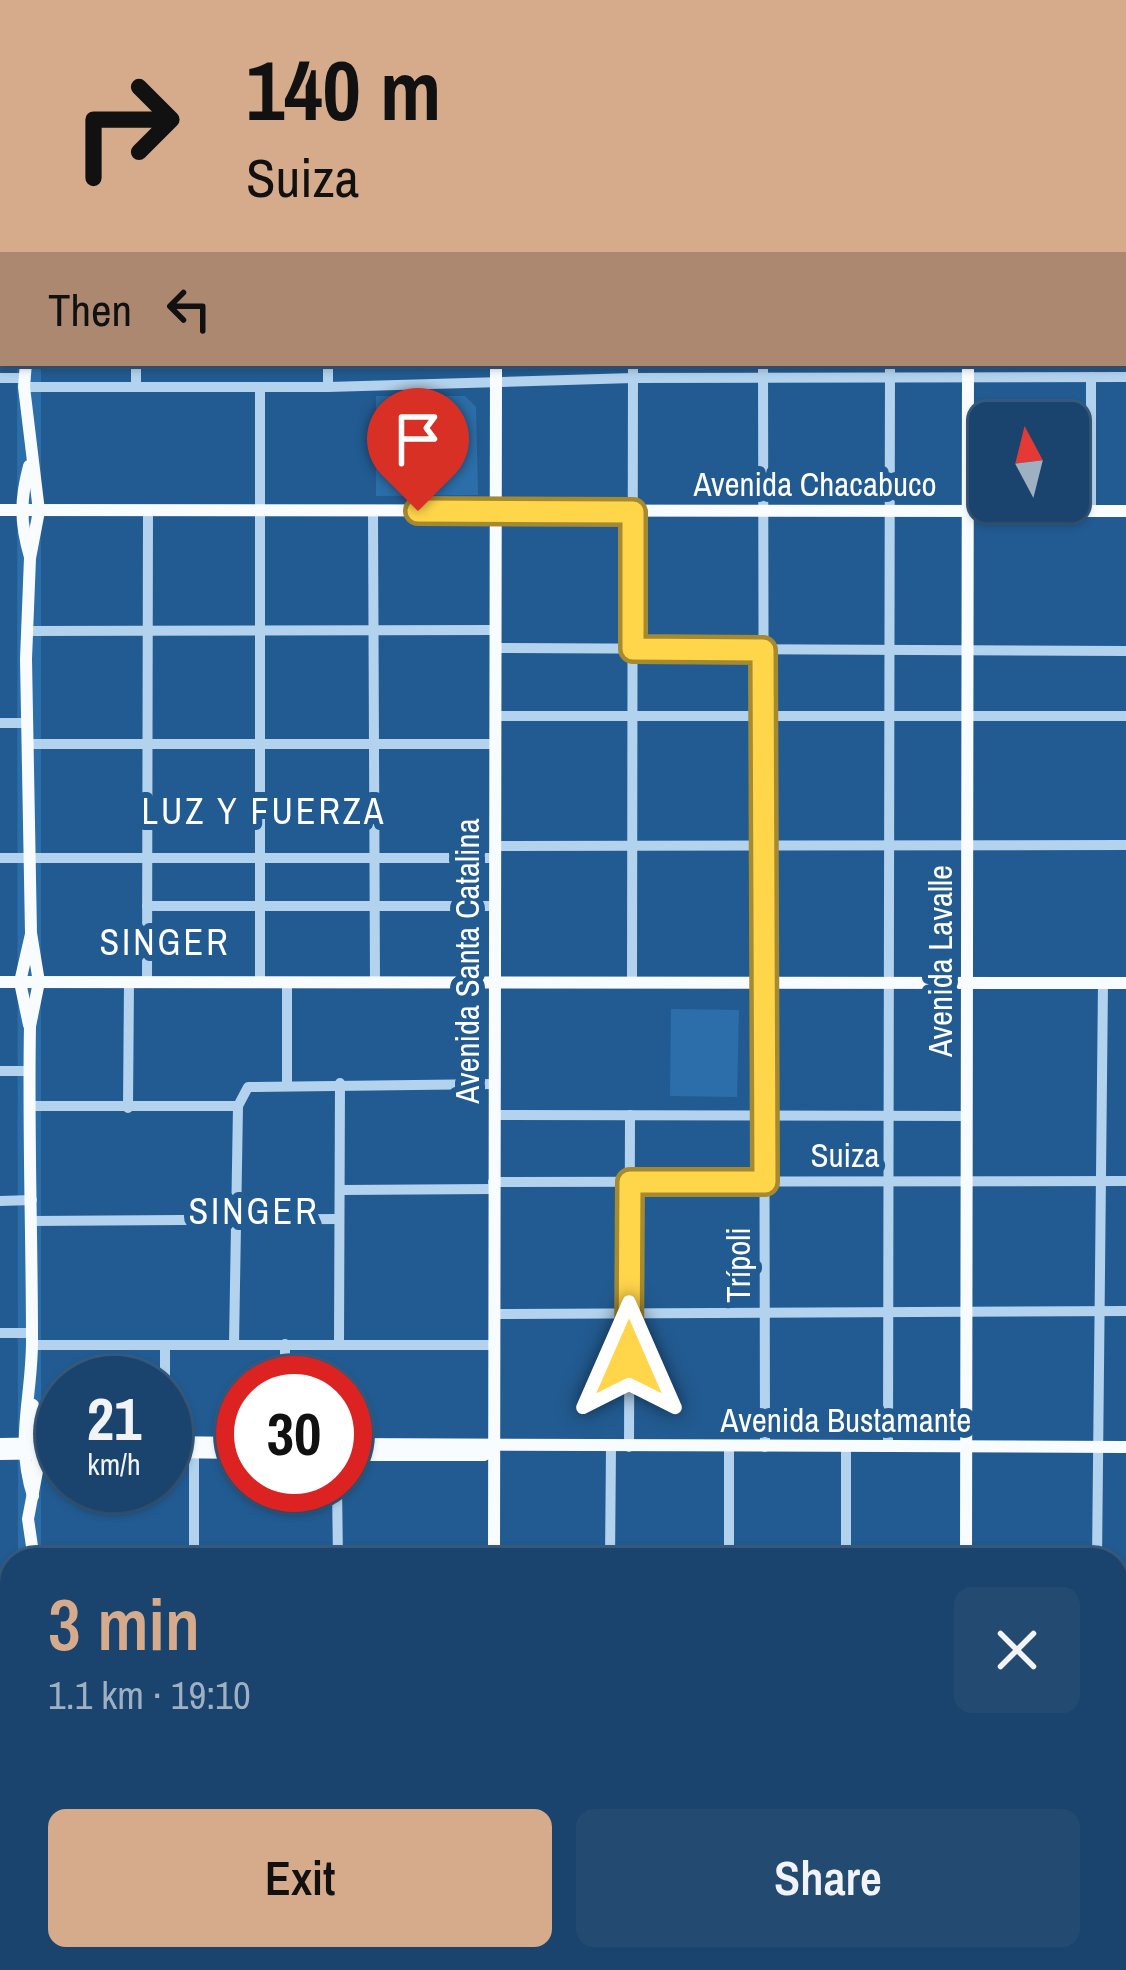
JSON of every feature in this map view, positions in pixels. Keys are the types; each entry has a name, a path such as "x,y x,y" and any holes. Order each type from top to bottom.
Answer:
{"main road":[{"name":"Avenida Santa Catalina","path":"494,1548 496,366"},
{"name":"Avenida Lavalle","path":"966,1548 968,370"},
{"path":"24,376 39,511 30,558 26,799 32,858 31,933 39,982 30,1026 29,1071 31,1398 36,1434"},
{"path":"30,558 20,510 31,461"},
{"name":"Avenida Chacabuco","path":"0,510 1126,511"},
{"path":"30,1026 20,982 31,933"},
{"path":"0,982 1126,983"},
{"path":"31,1398 22,1449 33,1496"},
{"path":"0,1444 36,1449"},
{"name":"Avenida Bustamante","path":"372,1446 484,1455 494,1447 1126,1447"},
{"path":"0,1454 22,1449"},
{"name":"Avenida Bustamante","path":"372,1454 440,1450"},
{"path":"194,1453 216,1453"},
{"path":"32,1548 28,1519 36,1468"}],"street":[{"path":"136,366 136,387"},
{"path":"328,366 328,387"},
{"path":"632,982 633,366"},
{"name":"Trípoli","path":"763,366 765,1447"},
{"path":"888,1447 890,366"},
{"path":"1039,366 1039,377"},
{"path":"0,378 136,387 328,387 890,377 968,370 1039,377 1126,377"},
{"path":"1090,511 1091,377"},
{"path":"260,387 260,982"},
{"path":"147,982 148,511"},
{"path":"374,511 375,982"},
{"path":"28,631 496,630"},
{"path":"496,648 1126,651"},
{"path":"496,716 1126,716"},
{"path":"0,723 28,723"},
{"path":"28,744 495,744"},
{"path":"0,858 374,858 633,846 1126,845"},
{"path":"147,906 495,905"},
{"path":"128,1108 129,982"},
{"path":"287,982 287,1084"},
{"path":"1097,1548 1102,983"},
{"path":"0,1071 29,1071"},
{"path":"339,1344 340,1083"},
{"path":"234,1345 238,1106 248,1087 495,1084"},
{"path":"31,1106 238,1106"},
{"path":"494,1114 967,1116"},
{"path":"629,1447 630,1115"},
{"name":"Suiza","path":"340,1190 630,1182 1126,1181"},
{"path":"0,1201 32,1200"},
{"path":"32,1221 339,1219"},
{"path":"494,1314 1126,1311"},
{"path":"0,1333 32,1339 165,1345 494,1345"},
{"path":"285,1344 285,1356"},
{"path":"165,1345 165,1356"},
{"path":"729,1447 729,1548"},
{"path":"846,1447 846,1548"},
{"path":"610,1548 611,1448"},
{"path":"194,1453 194,1548"},
{"path":"337,1512 338,1548"}],"shaded area":[{"path":"17,366 41,366 41,1356 36,1356 36,1512 41,1512 41,1548 18,1548"},
{"path":"376,396 465,396 476,407 478,495 376,496"},
{"path":"671,1009 739,1010 737,1097 670,1096"}],"district":[{"name":"LUZ Y FUERZA","path":"264,811"},
{"name":"SINGER","path":"165,942"},
{"name":"SINGER","path":"254,1211"}],"route":[{"path":"418,511 633,512 633,649 763,650 765,1182 630,1182 629,1358"}]}
